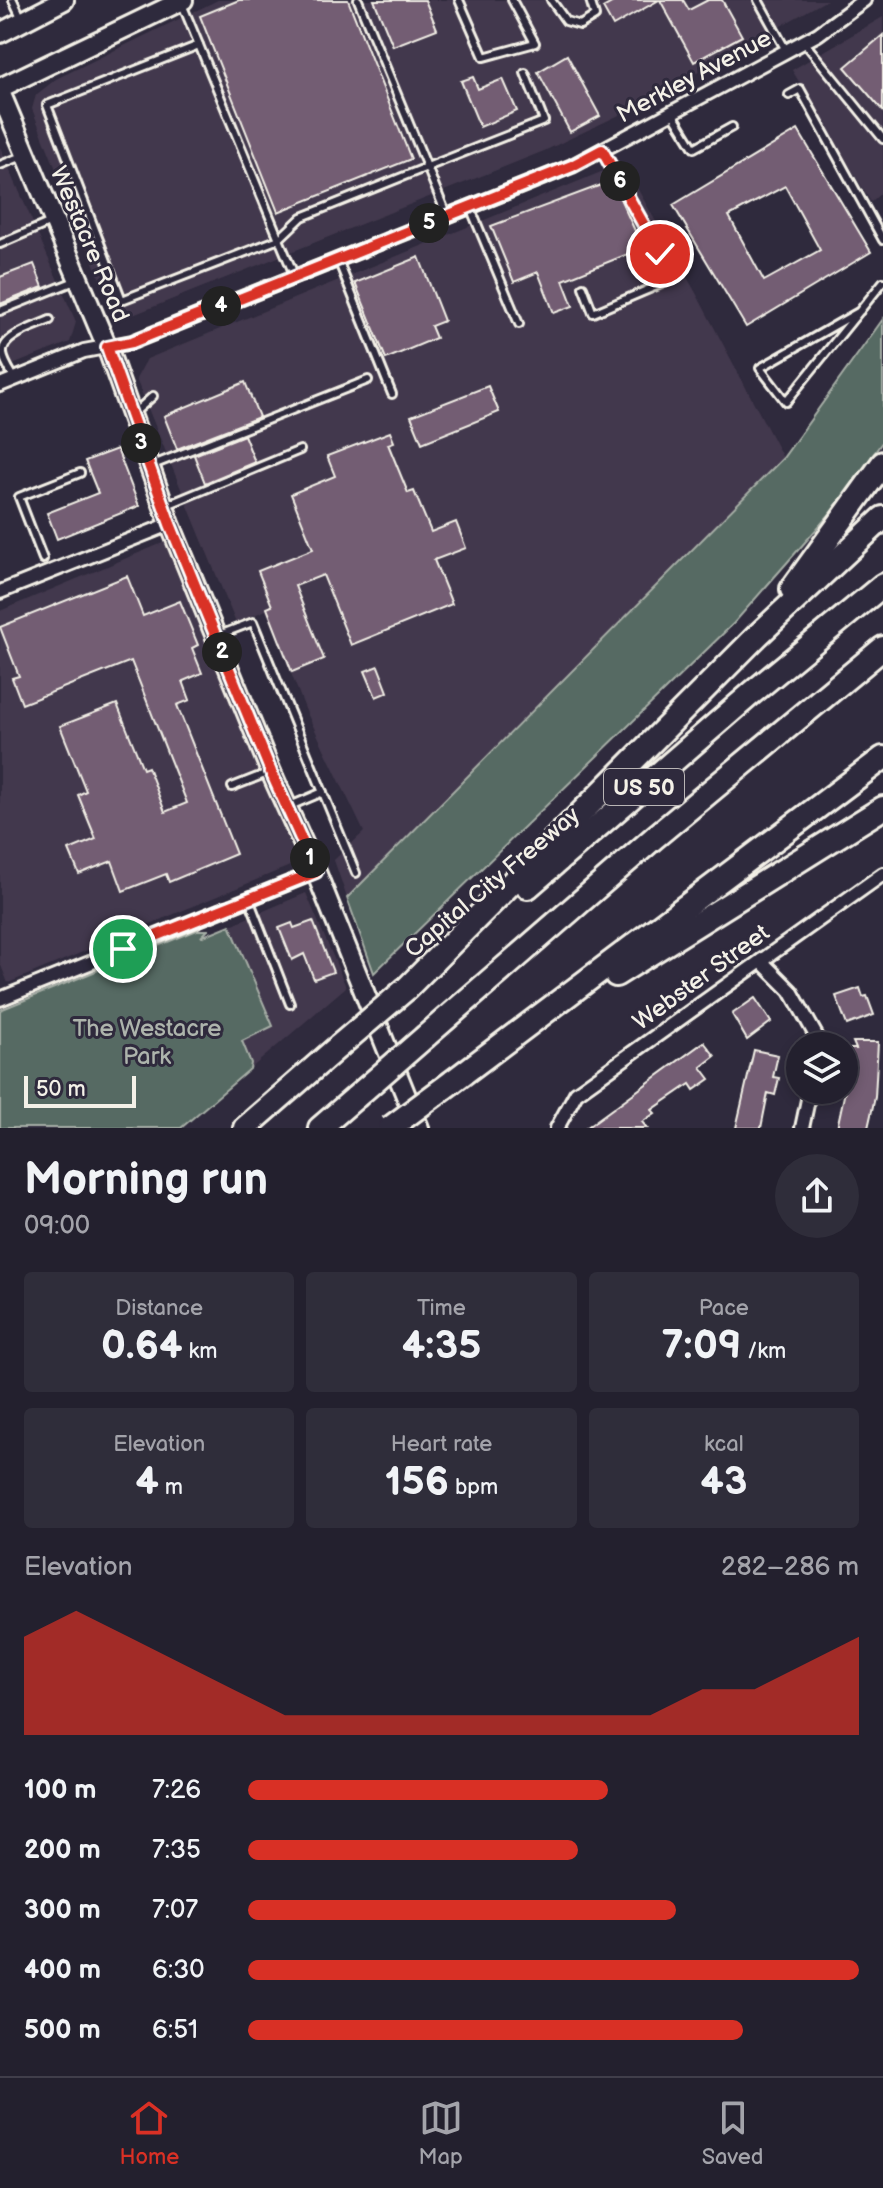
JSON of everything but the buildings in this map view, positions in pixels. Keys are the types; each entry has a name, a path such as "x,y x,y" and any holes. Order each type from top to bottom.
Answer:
{"highway":[{"path":"758,635 883,463"},
{"path":"406,989 758,635 883,518"},
{"name":"Capital City Freeway","path":"245,1128 883,585"},
{"name":"US 50","path":"320,1128 655,837 883,648"},
{"path":"390,1128 883,758"},
{"path":"525,1029 669,944 883,808"}],"street":[{"path":"0,33 64,0"},
{"path":"0,90 182,0"},
{"name":"Merkley Avenue","path":"0,385 84,351 132,342 572,166 787,52 864,0"},
{"name":"Westacre Road","path":"0,90 107,347 166,516 271,772 316,872 419,1128"},
{"path":"0,592 166,516"},
{"path":"0,999 316,872"},
{"name":"Webster Street","path":"557,1128 576,1093 883,874"},
{"path":"761,961 791,991 814,1032"},
{"path":"802,1128 807,1104"}],"lane":[{"path":"13,0 23,21"},
{"path":"182,0 295,277"},
{"path":"358,0 447,216"},
{"path":"459,0 484,57 535,43 512,0"},
{"path":"551,0 566,21 580,25 595,16 590,0"},
{"path":"758,0 787,52"},
{"path":"804,42 881,133"},
{"path":"199,45 47,105 122,300 279,239 302,217 544,121 525,73"},
{"path":"789,95 800,89 883,240"},
{"path":"673,114 694,148 732,127"},
{"path":"583,287 593,313 673,279 602,150"},
{"path":"0,165 26,154"},
{"path":"470,207 519,324"},
{"path":"0,244 54,221"},
{"path":"338,260 392,394"},
{"path":"0,311 79,280"},
{"path":"860,311 760,368 786,402 860,311 883,282"},
{"path":"15,379 3,353 8,340 50,320"},
{"path":"149,466 368,380"},
{"path":"131,415 153,396"},
{"path":"166,516 300,450"},
{"path":"43,559 19,497 80,473"},
{"path":"216,637 253,622 356,873"},
{"path":"232,787 271,772"},
{"path":"287,807 323,792"},
{"path":"249,899 290,1004"}],"shaded area":[{"path":"218,0 827,0 638,106 544,151 128,317 111,307 32,109 36,95 56,79"},
{"path":"883,17 883,191 871,202 792,70"},
{"path":"0,147 76,322 70,342 0,370"},
{"path":"623,163 783,458 347,898 334,860 364,832 306,711 266,610 236,623 136,379 147,359"},
{"path":"165,542 297,863 8,983 0,963 0,611"},
{"path":"306,893 346,987 250,1069 198,939"}],"green space":[{"path":"883,319 883,441 828,516 734,623 374,973 347,898 783,458"},
{"name":"The Westacre Park","path":"230,925 273,1026 242,1041 251,1063 250,1069 181,1128 0,1128 0,1010 197,930 208,930 201,937"}],"route":[{"path":"123,949 316,872 271,772 170,524 107,347 132,342 572,166 602,150 660,254"}]}
